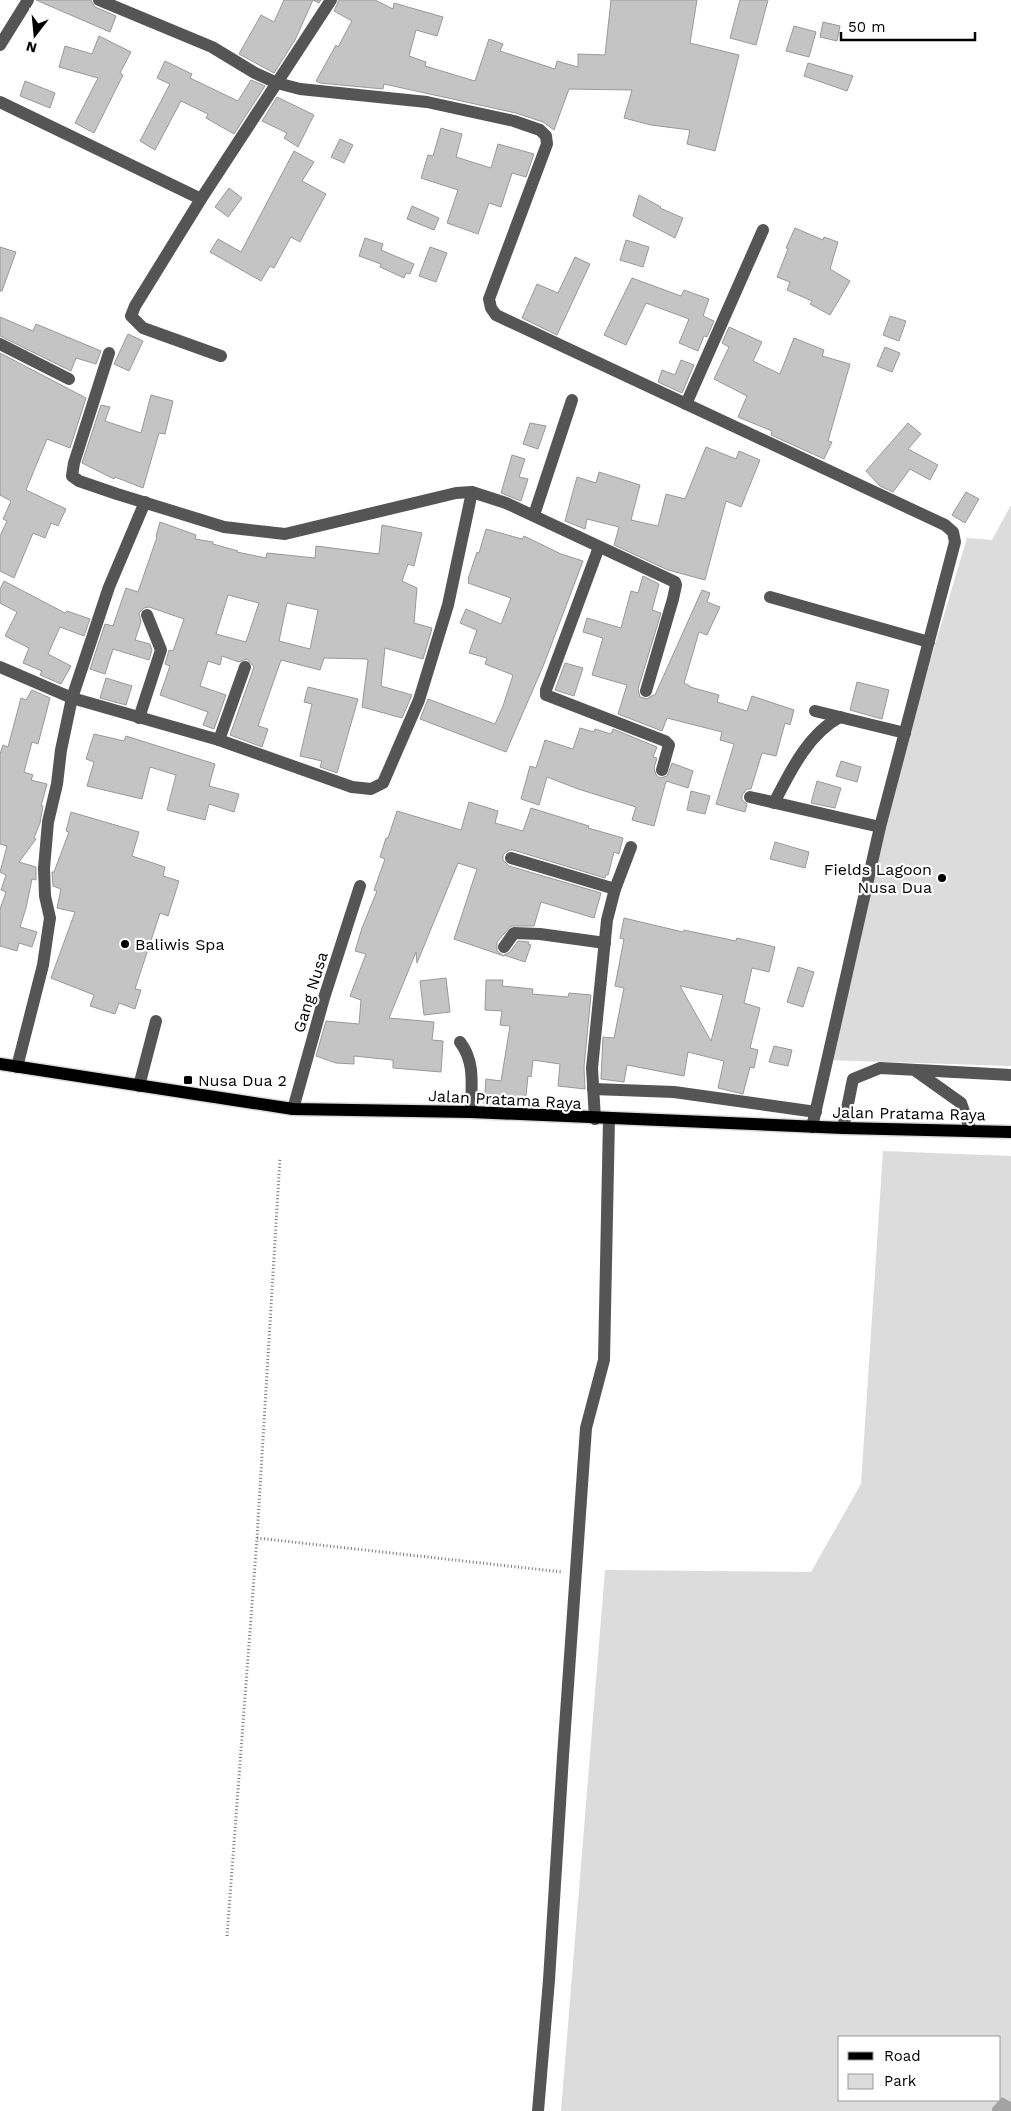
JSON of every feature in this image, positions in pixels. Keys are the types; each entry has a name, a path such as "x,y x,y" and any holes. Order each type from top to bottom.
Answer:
{"main road":[{"name":"Jalan Pratama Raya","path":"0,1064 293,1109 471,1112 595,1119 1011,1132"}],"street":[{"path":"0,45 28,0"},
{"path":"99,0 212,46 255,73 277,83 300,89 427,102 514,122 540,130 546,136 547,144 490,299 491,308 496,316 945,525 953,532 955,542 880,827 812,1127"},
{"path":"221,356 143,328 131,316 135,306 201,199 330,0"},
{"path":"0,102 201,199"},
{"path":"686,404 763,230"},
{"path":"0,344 69,379"},
{"path":"109,353 74,463 72,476 117,494 224,528 285,534 456,493 472,492 506,503 673,580 676,584 671,608 646,691"},
{"path":"534,515 572,400"},
{"path":"0,667 72,698 219,740 352,787 371,789 383,783 419,700 448,605 472,492"},
{"path":"17,1067 43,965 49,925 50,918 45,896 44,868 48,822 57,784 61,750 72,698 109,587 145,502"},
{"path":"599,547 546,690 546,695 665,741 669,745 662,770"},
{"path":"770,597 929,642"},
{"path":"139,718 161,650 147,615"},
{"path":"219,740 246,667"},
{"path":"815,711 905,733"},
{"path":"774,803 790,772 813,740 828,723 840,717"},
{"path":"750,797 880,827"},
{"path":"595,1119 592,1068 607,920 615,890 631,847"},
{"path":"511,858 615,890"},
{"name":"Gang Nusa","path":"293,1109 324,998 360,886"},
{"path":"504,947 514,933 540,934 605,943"},
{"path":"139,1086 156,1021"},
{"path":"460,1042 469,1053 471,1066 471,1112"},
{"path":"843,1128 853,1079 880,1068 1011,1075"},
{"path":"916,1071 961,1103 970,1131"},
{"path":"593,1089 674,1092 816,1112"},
{"path":"538,2111 550,1980 586,1428 604,1360 609,1119"}],"path":[{"path":"227,1936 258,1538 280,1158"},
{"path":"258,1538 576,1574"}],"green space":[{"name":"Fields Lagoon Nusa Dua","path":"1011,505 1011,1066 825,1060 920,695 967,538 992,540"},
{"path":"883,1151 1011,1156 1011,2102 1001,2098 1001,2036 838,2036 838,2101 998,2101 992,2108 992,2111 561,2111 605,1570 811,1572 861,1484"}],"shaded area":[{"path":"1001,2098 1011,2102 1011,2111 992,2111 992,2108 998,2101 1001,2101"}],"building":[{"path":"36,0 91,0 95,7 116,16 110,32"},
{"path":"284,0 313,0 295,40 274,73 239,54 261,15 274,22"},
{"path":"339,0 375,0 393,9 394,3 443,17 437,36 416,30 409,56 426,62 425,66 475,81 489,39 503,44 500,51 555,69 557,61 578,67 578,54 605,55 611,0 697,0 690,43 739,55 715,151 687,144 690,130 651,125 624,118 632,90 569,89 554,130 543,122 516,113 384,84 383,89 320,83 316,81 352,21 334,11"},
{"path":"740,0 768,0 756,45 730,38"},
{"path":"823,22 840,26 837,41 820,37"},
{"path":"794,26 816,32 809,57 786,51"},
{"path":"99,36 131,52 120,73 123,75 94,133 75,123 98,78 59,67 65,46 92,54"},
{"path":"165,61 192,74 190,78 238,101 251,80 265,86 234,134 206,118 208,114 181,101 155,150 140,141 170,84 157,78"},
{"path":"808,63 853,76 847,91 804,76"},
{"path":"25,81 55,93 50,108 20,96"},
{"path":"277,97 314,115 298,147 284,138 287,133 262,121"},
{"path":"441,128 462,134 456,157 491,168 498,144 534,154 526,177 512,173 501,207 489,203 478,234 447,223 458,190 421,178 428,155 433,156"},
{"path":"340,139 353,145 344,163 331,157"},
{"path":"294,151 314,162 302,181 326,194 300,242 291,237 274,268 270,266 261,281 210,252 218,239 241,252"},
{"path":"229,188 242,198 228,217 215,207"},
{"path":"639,195 660,208 683,218 675,238 633,216"},
{"path":"412,206 439,218 434,230 407,219"},
{"path":"795,228 823,240 824,237 838,242 830,269 850,281 830,315 810,304 812,301 787,290 790,282 777,277 788,249 786,248"},
{"path":"365,238 383,244 381,250 414,264 410,274 406,273 404,278 380,267 381,264 359,256"},
{"path":"626,240 649,247 643,267 620,260"},
{"path":"0,247 16,252 2,291 0,291"},
{"path":"430,247 447,253 436,282 419,276"},
{"path":"575,257 590,264 557,335 522,318 537,284 558,293"},
{"path":"632,278 681,296 684,290 709,299 703,316 714,321 707,337 704,336 698,351 679,343 689,319 646,303 626,345 604,335"},
{"path":"890,316 906,321 899,341 883,335"},
{"path":"0,317 33,331 36,324 101,351 96,364 76,358 71,371 0,336"},
{"path":"729,327 762,342 753,361 780,374 794,338 824,350 822,356 850,364 828,441 832,442 824,459 771,435 772,431 738,417 747,396 714,379 729,347 722,343"},
{"path":"128,334 143,341 129,371 114,364"},
{"path":"885,347 900,353 892,372 877,366"},
{"path":"0,353 86,398 70,448 47,439 26,490 66,509 58,526 51,523 45,538 33,533 14,578 0,571 0,536 7,521 3,519 11,501 0,495"},
{"path":"681,360 694,365 682,393 658,382 662,370 675,375"},
{"path":"151,395 173,401 165,434 159,433 143,488 115,477 114,479 82,463 101,405 110,407 105,421 141,433"},
{"path":"530,423 546,426 538,449 523,444"},
{"path":"908,423 921,434 908,449 938,465 930,480 910,469 893,492 880,486 866,471"},
{"path":"706,447 736,459 739,451 760,460 741,507 726,501 705,580 668,570 614,545 619,527 587,519 585,529 565,521 577,477 596,483 599,472 640,485 631,520 658,526 666,494 685,499"},
{"path":"512,455 525,459 519,477 528,479 521,501 501,493"},
{"path":"966,492 979,499 965,523 952,515"},
{"path":"160,522 196,535 195,539 213,542 213,544 237,552 266,558 267,553 315,558 316,546 379,554 382,525 422,533 414,566 408,564 402,581 417,588 414,623 432,628 423,659 385,648 381,686 412,695 402,718 362,707 368,660 366,659 324,658 320,670 281,660 258,726 268,729 262,747 230,735 254,667 247,659 239,662 222,656 220,665 208,661 200,686 226,695 214,729 203,725 208,712 160,695 170,666 165,664 169,650 173,651 184,619 149,607 144,608 139,613 141,622 135,640 150,644 152,650 149,660 113,649 105,674 90,669 105,624 113,626 126,588 138,592","holes":["228,595 259,603 246,642 216,634","287,603 318,610 310,649 279,641"]},
{"path":"486,529 522,539 524,536 561,554 583,561 544,664 506,752 420,719 428,699 495,724 503,706 513,675 485,664 487,658 469,653 477,630 460,623 466,609 501,624 511,598 468,583"},
{"path":"643,576 659,584 652,610 661,613 638,689 640,697 647,699 655,695 702,590 710,593 707,602 720,607 707,635 699,632 684,683 690,687 719,695 717,702 747,711 752,696 794,710 790,725 785,723 776,756 762,753 751,789 747,789 742,795 742,800 747,804 745,812 716,804 734,744 720,740 722,732 667,718 662,731 618,714 627,685 592,675 603,638 583,632 587,618 621,628 631,591 638,593"},
{"path":"4,581 65,613 67,611 90,619 84,636 60,627 48,654 71,666 61,684 40,675 42,671 23,663 29,648 5,636 17,612 0,603 0,589"},
{"path":"565,663 583,668 574,696 555,690"},
{"path":"106,678 132,686 126,705 100,698"},
{"path":"857,682 889,690 882,719 850,710"},
{"path":"308,687 358,699 337,773 320,767 322,761 300,756 312,704 304,702"},
{"path":"32,690 50,698 38,744 32,742 24,772 33,775 31,780 47,784 41,806 43,806 40,823 34,838 36,839 19,862 36,867 36,880 32,879 20,927 37,932 32,947 19,943 17,951 0,946 0,909 6,892 1,890 6,875 0,872 7,846 0,844 0,754 3,745 8,747 21,698 26,700"},
{"path":"580,728 594,732 595,729 611,734 613,729 657,747 653,757 657,758 654,768 656,775 660,778 667,776 672,763 693,771 688,788 666,781 654,826 632,820 636,807 547,777 539,805 521,799 530,766 536,768 545,740 573,749"},
{"path":"94,734 124,741 126,736 215,764 209,786 239,794 234,812 209,804 205,820 167,810 176,775 150,767 142,799 87,786 94,762 86,759"},
{"path":"841,761 861,767 857,782 836,776"},
{"path":"817,781 841,788 835,808 811,803"},
{"path":"691,791 710,796 705,814 687,810"},
{"path":"469,802 498,811 495,823 523,831 531,808 623,838 619,854 614,852 608,875 605,878 513,850 509,850 503,855 503,860 509,866 601,893 594,918 541,902 534,926 511,926 497,942 497,951 504,956 454,939 477,869 458,863 417,963 416,952 389,1018 434,1022 432,1040 443,1041 441,1072 393,1068 393,1060 354,1056 354,1064 336,1063 316,1056 326,1021 359,1024 361,1000 350,996 366,954 355,951 377,891 374,890 385,859 380,857 397,811 461,830"},
{"path":"71,812 139,832 132,856 165,867 163,876 179,881 168,916 160,913 135,989 141,990 135,1009 119,1003 115,1014 90,1006 94,995 51,978 75,912 57,908 61,889 53,886 52,872 54,872 69,832 66,831"},
{"path":"775,842 809,852 805,868 770,859"},
{"path":"624,918 683,932 684,930 736,941 737,938 775,947 769,972 752,968 744,1003 760,1008 750,1048 758,1050 754,1068 750,1067 743,1094 718,1088 724,1061 688,1052 684,1076 627,1065 624,1082 601,1079 603,1037 614,1038 624,988 615,986 624,939 620,938","holes":["680,986 723,995 711,1041"]},
{"path":"518,941 529,942 528,944 531,945 525,962 504,955 510,952"},
{"path":"798,967 814,972 803,1007 787,1002"},
{"path":"446,978 450,1012 424,1015 420,981"},
{"path":"486,980 503,980 502,986 533,989 532,994 568,997 569,993 591,995 584,1067 585,1089 558,1086 560,1064 533,1060 531,1077 528,1076 525,1106 484,1104 486,1079 501,1081 510,1026 500,1025 502,1011 485,1010"},
{"path":"774,1046 792,1050 788,1066 769,1062"}],"place":[{"name":"Fields Lagoon Nusa Dua","path":"942,878"},
{"name":"Baliwis Spa","path":"125,944"},
{"name":"Nusa Dua 2","path":"188,1080"}]}
